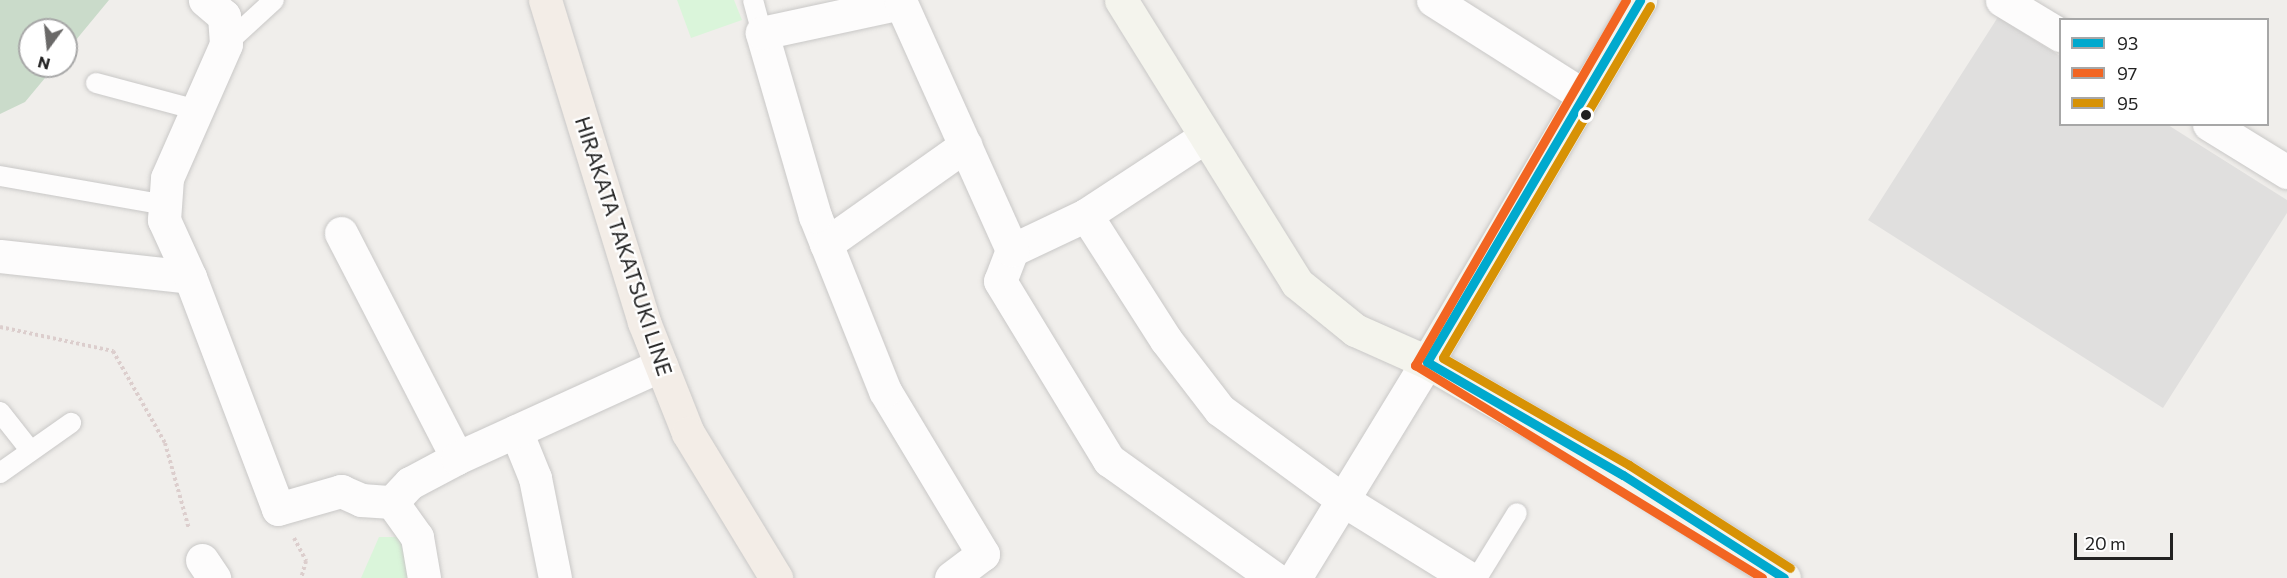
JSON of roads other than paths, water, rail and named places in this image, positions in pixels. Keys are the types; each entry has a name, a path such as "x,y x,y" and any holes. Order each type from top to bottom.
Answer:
{"main road":[{"name":"HIRAKATA TAKATSUKI LINE","path":"544,0 661,365 688,433 777,578"}],"street":[{"path":"206,0 224,16 226,44 194,110 167,178 164,220 190,277 278,509 341,491 361,500 392,502"},
{"path":"1121,0 1203,138 1297,283 1355,330 1427,362 1623,475 1784,578"},
{"path":"1433,0 1581,94"},
{"path":"1296,578 1427,362 1581,94 1640,0"},
{"path":"2002,0 2059,34"},
{"path":"951,578 983,554 885,391 826,244 762,33 901,3 1012,250"},
{"path":"2212,126 2287,172"},
{"path":"1203,138 1086,215 1012,250 1000,281 1109,460 1274,578"},
{"path":"826,244 966,145"},
{"path":"1086,215 1166,340 1220,410 1343,500 1469,578"},
{"path":"341,233 457,458"},
{"path":"0,256 190,277"},
{"path":"392,502 410,483 457,458 661,365"},
{"path":"516,431 535,478 555,578"},
{"path":"392,502 417,537 424,578"}],"lane":[{"path":"226,44 274,0"},
{"path":"753,0 762,33"},
{"path":"96,83 194,110"},
{"path":"0,176 166,205"},
{"path":"0,412 30,450"},
{"path":"0,473 71,423"},
{"path":"1477,578 1517,513"}]}
